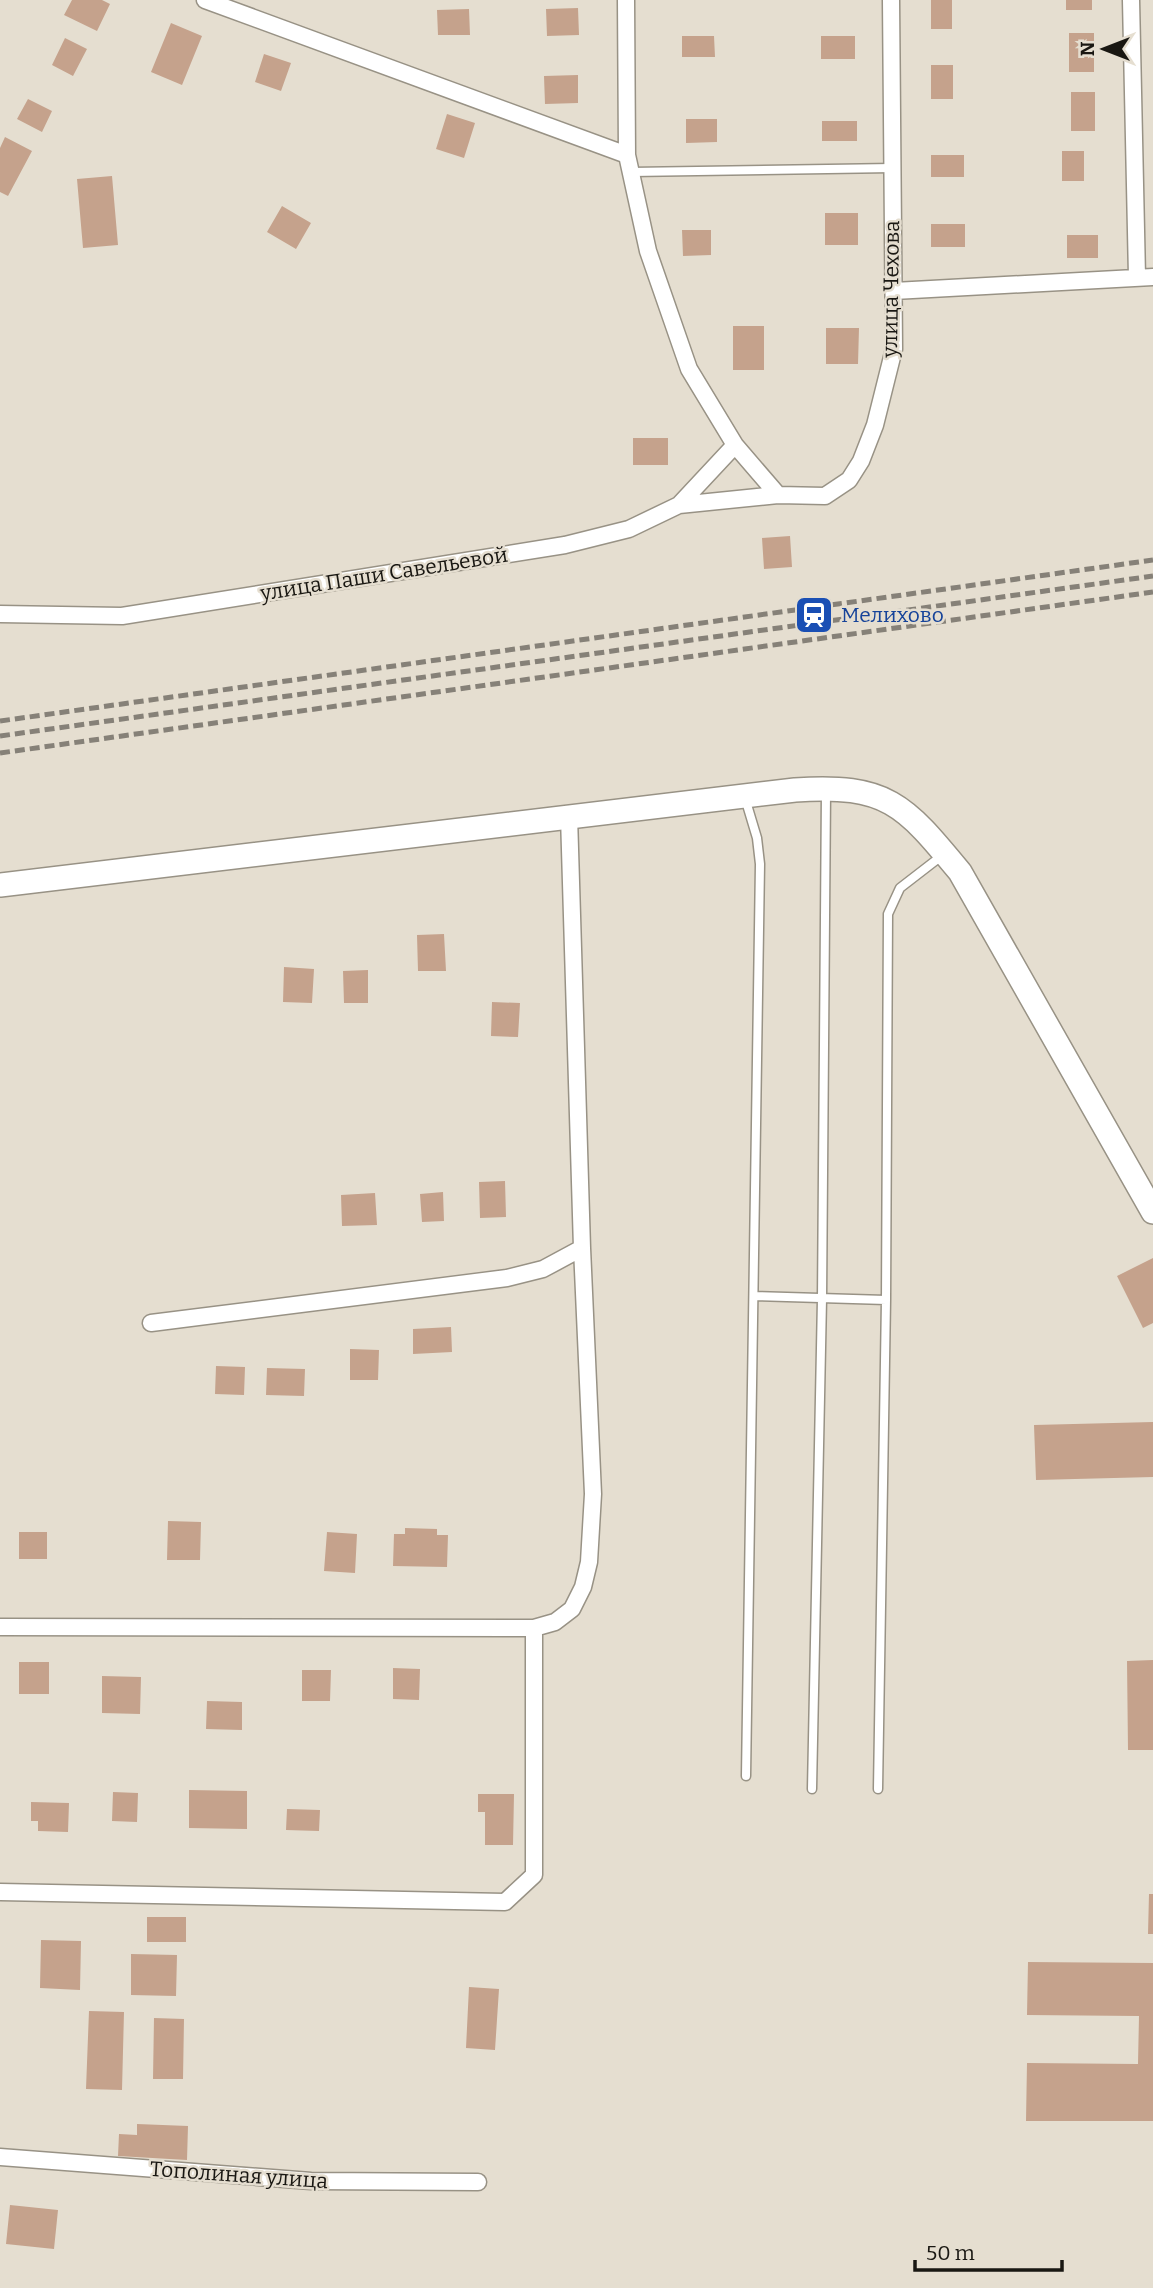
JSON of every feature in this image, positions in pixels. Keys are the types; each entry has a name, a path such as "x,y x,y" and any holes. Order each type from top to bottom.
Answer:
{"street":[{"path":"205,0 627,155"},
{"path":"626,0 627,155 648,251 690,369 735,446 778,495"},
{"name":"улица Чехова","path":"679,505 778,495 825,496 849,480 861,461 875,425 894,349 891,0"},
{"path":"894,291 1145,277 1131,0"},
{"name":"улица Паши Савельевой","path":"0,614 122,616 552,547 629,529 679,505 735,446"},
{"path":"0,885 744,796 826,788 850,789 869,794 901,808 925,830 960,872 1153,1212"},
{"path":"0,1627 534,1628 555,1622 572,1609 583,1587 589,1562 593,1494 582,1248 569,816"},
{"path":"151,1323 507,1278 543,1269 582,1248"},
{"path":"0,1892 505,1902 534,1875 534,1628"},
{"name":"Тополиная улица","path":"0,2157 311,2181 478,2182"}],"lane":[{"path":"631,172 893,168"},
{"path":"812,1789 822,1299 826,788"},
{"path":"744,796 757,838 760,864 746,1776"},
{"path":"878,1789 886,1300 888,914 900,888 944,853"},
{"path":"755,1296 886,1300"}],"building":[{"path":"72,0 102,0 110,4 97,31 64,15"},
{"path":"931,0 952,0 952,29 931,29"},
{"path":"1066,0 1092,0 1092,10 1066,10"},
{"path":"578,8 579,35 547,36 546,9"},
{"path":"469,9 470,35 438,35 437,10"},
{"path":"171,23 202,36 182,85 151,72"},
{"path":"1069,33 1094,33 1094,72 1069,72"},
{"path":"682,36 714,36 715,57 682,57"},
{"path":"821,36 855,36 855,59 821,59"},
{"path":"65,38 87,49 73,76 52,65"},
{"path":"264,54 291,63 281,91 255,82"},
{"path":"931,65 953,65 953,99 931,99"},
{"path":"578,75 578,103 545,104 544,76"},
{"path":"1071,92 1095,92 1095,131 1071,131"},
{"path":"28,99 52,111 42,132 17,119"},
{"path":"447,114 475,123 464,158 436,149"},
{"path":"686,119 717,119 717,142 686,143"},
{"path":"822,121 857,121 857,141 822,141"},
{"path":"5,137 32,151 8,196 0,192 0,148"},
{"path":"1062,151 1084,151 1084,181 1062,181"},
{"path":"931,155 964,155 964,177 931,177"},
{"path":"112,176 118,245 83,248 77,179"},
{"path":"282,206 311,223 296,249 267,232"},
{"path":"825,213 858,213 858,245 825,245"},
{"path":"931,224 965,224 965,247 931,247"},
{"path":"682,230 711,230 711,255 683,256"},
{"path":"1067,235 1098,235 1098,258 1067,258"},
{"path":"733,326 764,326 764,370 733,370"},
{"path":"826,328 859,328 858,364 826,364"},
{"path":"633,438 668,438 668,465 633,465"},
{"path":"790,536 792,567 764,569 762,538"},
{"path":"444,934 446,971 418,971 417,935"},
{"path":"284,967 314,969 312,1003 283,1002"},
{"path":"368,970 368,1003 344,1003 343,971"},
{"path":"492,1002 520,1003 518,1037 491,1036"},
{"path":"505,1181 506,1217 480,1218 479,1182"},
{"path":"443,1192 444,1221 422,1222 420,1194"},
{"path":"375,1193 377,1225 342,1226 341,1195"},
{"path":"1153,1258 1153,1323 1143,1328 1117,1276"},
{"path":"451,1327 452,1352 413,1354 413,1329"},
{"path":"350,1349 379,1350 378,1380 350,1380"},
{"path":"216,1366 245,1367 244,1395 215,1394"},
{"path":"267,1368 305,1369 304,1396 266,1395"},
{"path":"1153,1422 1153,1477 1036,1480 1034,1425"},
{"path":"168,1521 201,1522 200,1560 167,1560"},
{"path":"405,1528 437,1529 437,1535 448,1535 447,1567 393,1566 394,1534 405,1534"},
{"path":"19,1532 47,1532 47,1559 19,1559"},
{"path":"327,1532 357,1534 355,1573 324,1571"},
{"path":"1153,1660 1153,1750 1128,1750 1127,1661"},
{"path":"19,1662 49,1662 49,1694 19,1694"},
{"path":"393,1668 420,1669 419,1700 393,1699"},
{"path":"302,1670 331,1670 330,1701 302,1701"},
{"path":"102,1676 141,1677 140,1714 102,1713"},
{"path":"207,1701 242,1702 242,1730 206,1729"},
{"path":"189,1790 247,1791 247,1829 189,1828"},
{"path":"113,1792 138,1793 137,1822 112,1821"},
{"path":"478,1794 514,1794 513,1845 485,1845 485,1812 478,1812"},
{"path":"31,1802 69,1803 68,1832 38,1831 38,1821 31,1821"},
{"path":"287,1809 320,1810 319,1831 286,1830"},
{"path":"1149,1894 1153,1894 1153,1934 1148,1934"},
{"path":"147,1917 186,1917 186,1942 147,1942"},
{"path":"41,1940 81,1941 80,1990 40,1988"},
{"path":"131,1954 177,1955 176,1996 131,1995"},
{"path":"1028,1962 1153,1963 1153,2121 1026,2121 1027,2063 1138,2064 1139,2016 1027,2015"},
{"path":"469,1987 499,1989 495,2050 466,2048"},
{"path":"89,2011 124,2012 122,2090 86,2089"},
{"path":"154,2018 184,2019 183,2079 153,2079"},
{"path":"137,2124 188,2126 187,2160 118,2156 119,2134 137,2135"},
{"path":"10,2205 58,2210 54,2249 6,2244"}],"railway":[{"path":"0,721 1153,560"},
{"path":"0,736 1153,576"},
{"path":"0,753 1153,592"}],"place":[{"name":"Мелихово","path":"814,615"}]}
